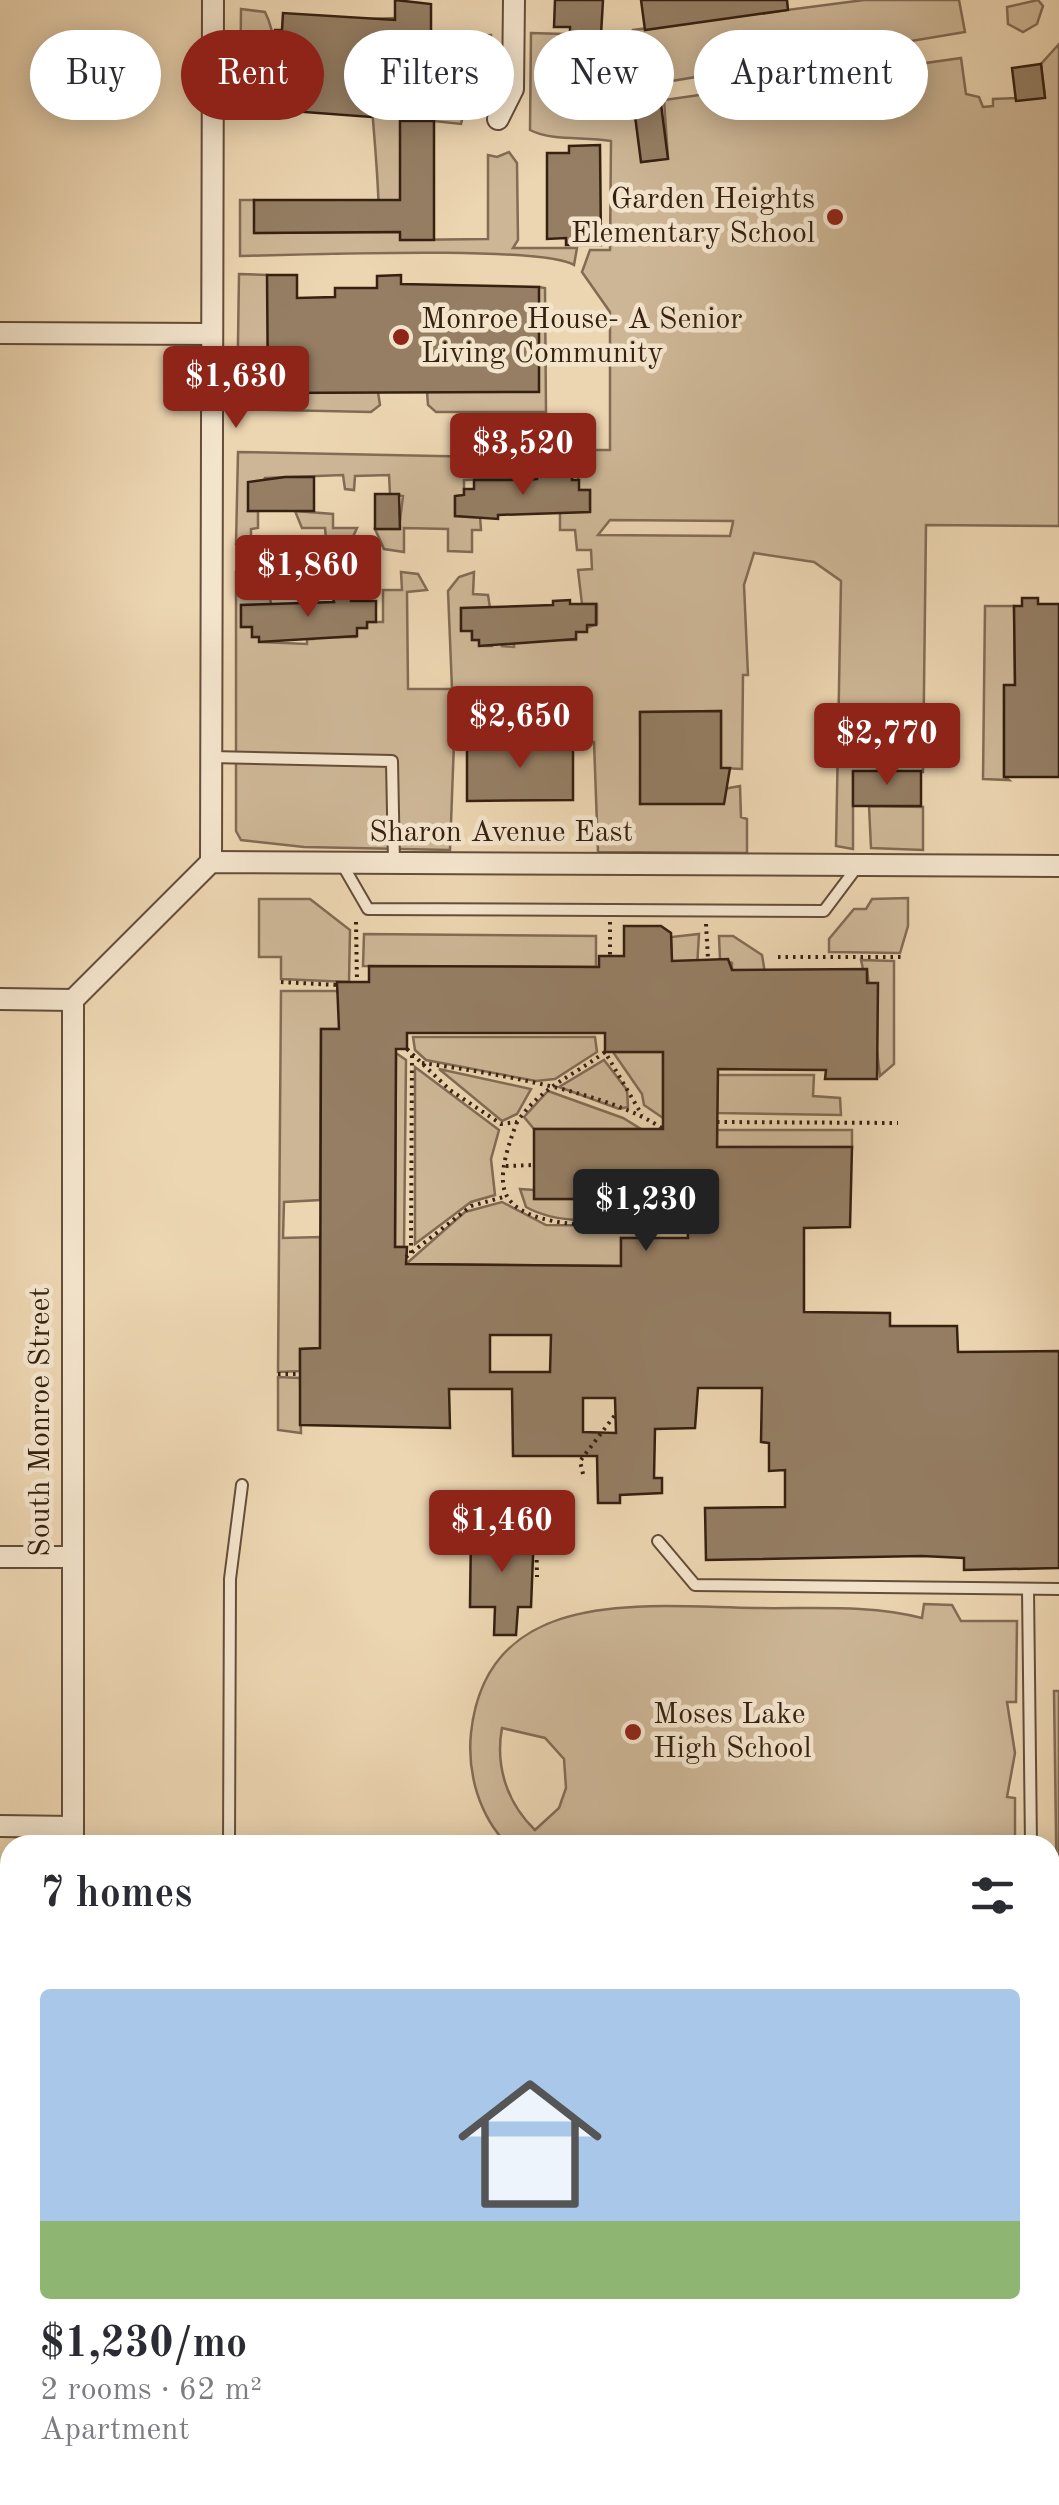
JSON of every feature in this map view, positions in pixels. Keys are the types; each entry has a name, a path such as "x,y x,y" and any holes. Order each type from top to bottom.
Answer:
{"street":[{"path":"0,999 73,1000 211,862 213,0"},
{"path":"514,0 514,30"},
{"path":"0,333 211,334"},
{"name":"Sharon Avenue East","path":"211,862 1059,866"},
{"name":"South Monroe Street","path":"73,1000 73,1835"},
{"path":"0,1557 70,1557"},
{"path":"0,1826 66,1835"}],"lane":[{"path":"212,757 392,761 394,863"},
{"path":"342,863 368,909 824,910 858,865"},
{"path":"229,1835 230,1579 242,1484"},
{"path":"658,1541 696,1586 1059,1589"},
{"path":"1028,1589 1032,1835"}],"path":[{"path":"356,922 356,982"},
{"path":"610,922 610,956"},
{"path":"706,924 708,959"},
{"path":"778,957 902,957"},
{"path":"281,982 337,985"},
{"path":"406,1049 450,1090 501,1124 517,1122"},
{"path":"507,1196 506,1166 517,1122 534,1096 570,1078 605,1052 642,1115"},
{"path":"412,1054 408,1255 471,1206 507,1196"},
{"path":"422,1063 549,1086 642,1115 662,1129"},
{"path":"717,1122 898,1123"},
{"path":"506,1166 534,1165"},
{"path":"507,1196 534,1217 573,1224 687,1224"},
{"path":"278,1374 300,1374"},
{"path":"583,1474 580,1461 616,1415"},
{"path":"536,1530 537,1577"}],"shaded area":[{"path":"864,0 959,0 965,32 928,38 928,30 694,30 694,77 674,81 674,30 633,30"},
{"path":"1038,0 1043,6 1037,24 1023,32 1008,24 1007,7"},
{"path":"241,9 265,12 271,30 241,30"},
{"path":"395,18 395,30 370,30 370,19"},
{"path":"531,33 534,120 636,120 642,162 668,158 665,120 674,120 674,99 694,96 694,120 928,120 928,63 961,58 966,94 979,97 983,107 993,106 993,99 1045,97 1041,64 1059,44 1059,526 926,525 923,772 853,772 853,849 836,846 841,581 814,562 754,553 744,585 748,675 743,675 742,769 721,768 721,711 640,712 641,804 740,786 741,817 747,819 747,853 598,852 594,742 454,742 450,850 304,847 241,840 236,831 236,572 252,572 252,588 269,589 271,605 241,605 241,627 252,627 252,637 259,637 260,642 307,644 307,639 313,639 313,631 320,637 356,637 357,628 367,628 367,622 383,622 383,590 402,590 401,572 418,574 427,590 407,592 408,689 452,689 448,591 459,577 474,572 473,594 488,595 490,608 461,609 461,630 472,631 472,640 479,640 480,646 492,646 493,638 502,638 502,646 514,647 514,641 564,634 564,640 576,640 576,632 597,624 597,604 582,604 578,570 592,569 591,550 577,550 575,530 560,530 560,512 590,511 590,490 579,490 578,475 464,480 464,495 455,496 455,516 480,516 481,530 472,530 472,552 448,551 448,529 404,528 404,552 384,549 375,529 399,529 403,496 390,494 389,475 355,476 354,490 345,489 343,475 265,478 248,511 258,511 258,528 251,529 251,548 236,544 238,452 578,459 579,450 610,450 610,312 582,272 590,250 610,250 611,141 549,136 530,130","holes":["610,520 733,521 730,536 598,535"]},
{"path":"373,120 462,120 461,124 434,121 401,240 488,239 488,155 497,157 509,152 517,163 518,240 513,248 577,248 574,265 553,259 469,253 240,256 240,200 254,200 255,233 379,232"},
{"path":"239,274 267,275 378,392 380,405 371,412 237,409"},
{"path":"539,287 545,288 546,412 436,412 428,405 427,392"},
{"path":"295,511 333,514 333,528 357,528 351,541 327,550 325,528 302,528"},
{"path":"985,606 1014,606 1015,685 1004,686 1004,776 1009,780 983,779"},
{"path":"869,806 923,807 923,850 871,848"},
{"path":"908,898 908,926 900,953 829,952 829,939 854,909 866,909 872,899"},
{"path":"259,899 310,899 350,930 349,982 281,979 281,957 259,957"},
{"path":"364,934 596,936 596,967 363,966"},
{"path":"699,934 697,968 672,968 671,937"},
{"path":"719,936 733,936 762,955 765,973 732,970 732,963 720,959"},
{"path":"861,960 894,961 894,1064 880,1076 867,970"},
{"path":"281,991 337,991 351,1029 321,1029 320,1200 284,1202 283,1238 320,1237 320,1348 300,1349 300,1371 278,1372"},
{"path":"413,1037 595,1037 597,1052 555,1079 536,1081 426,1060 415,1050"},
{"path":"613,1052 663,1052 663,1118 644,1105 642,1094"},
{"path":"396,1053 406,1060 404,1247 395,1247"},
{"path":"604,1060 627,1090 628,1107 619,1109 559,1087"},
{"path":"415,1067 499,1130 491,1159 495,1195 471,1202 415,1244"},
{"path":"439,1069 531,1089 517,1114 502,1121"},
{"path":"717,1075 814,1075 813,1096 840,1098 841,1115 717,1113"},
{"path":"548,1091 623,1118 641,1129 534,1129 524,1117"},
{"path":"717,1130 852,1130 852,1147 717,1147"},
{"path":"520,1189 534,1190 535,1199 683,1199 674,1215 579,1220 526,1207"},
{"path":"502,1202 546,1225 640,1226 641,1238 621,1238 621,1266 406,1264 465,1212"},
{"path":"278,1377 300,1378 301,1433 278,1430"},
{"path":"924,1604 952,1605 961,1621 1017,1621 1016,1702 1007,1702 1015,1753 1007,1797 1015,1798 1015,1835 499,1835 482,1807 473,1778 470,1748 483,1685 507,1650 540,1627 579,1614 668,1606 861,1609 922,1618","holes":["502,1728 545,1738 564,1759 566,1788 559,1808 535,1830 517,1808 505,1783 500,1756"]},
{"path":"1054,1691 1059,1691 1059,1835"}],"building":[{"path":"395,0 431,4 431,30 344,30 344,115 324,113 324,30 282,30 283,13 395,20"},
{"path":"555,0 603,0 601,30 554,27"},
{"path":"641,0 787,0 788,10 645,30"},
{"path":"1041,64 1045,98 1016,101 1012,68"},
{"path":"636,120 663,120 668,159 641,162"},
{"path":"400,121 434,121 434,240 400,240 400,232 254,233 254,200 400,200"},
{"path":"600,145 601,245 566,245 566,238 547,239 547,153 569,153 569,146"},
{"name":"Monroe House- A Senior Living Community","path":"267,275 297,275 297,298 335,297 335,288 377,288 377,276 401,275 401,284 539,287 539,392 268,393"},
{"path":"537,475 572,475 572,480 579,480 579,490 590,490 590,512 498,515 498,519 455,516 455,496 464,495 464,489 474,489 474,480 529,480 537,479"},
{"path":"314,477 314,511 248,511 248,482"},
{"path":"375,494 399,494 400,529 375,529"},
{"path":"351,597 351,601 376,601 376,622 367,622 367,628 357,628 357,636 259,642 259,637 252,637 252,627 241,627 241,605 334,602 333,598"},
{"path":"1022,598 1038,598 1038,604 1059,604 1059,777 1004,777 1004,685 1015,685 1014,606 1022,606"},
{"path":"570,600 570,604 596,604 596,625 587,625 587,632 576,632 576,639 479,646 479,640 472,640 472,631 461,631 461,608 553,605 553,601"},
{"path":"721,711 721,768 730,768 724,804 640,804 640,712"},
{"path":"467,742 573,742 573,800 467,801"},
{"path":"853,771 921,771 921,806 853,806"},
{"path":"624,926 661,926 671,933 672,961 728,959 732,970 867,969 867,983 878,983 877,1079 825,1079 826,1070 718,1069 717,1147 852,1147 850,1227 804,1228 804,1312 890,1313 890,1326 957,1326 958,1352 1059,1351 1059,1568 964,1570 964,1558 922,1556 706,1560 705,1508 785,1507 785,1470 769,1471 769,1443 761,1442 762,1388 698,1388 695,1428 655,1429 654,1478 662,1478 662,1493 620,1495 620,1503 598,1503 597,1456 513,1456 512,1389 449,1389 450,1428 300,1425 300,1349 320,1348 321,1029 339,1029 337,982 369,982 369,966 599,967 599,956 624,956","holes":["407,1033 605,1033 605,1052 663,1052 663,1129 534,1129 534,1199 686,1199 688,1238 621,1238 621,1266 406,1264 407,1247 395,1247 396,1049 407,1049","490,1335 551,1335 550,1372 490,1372","583,1398 615,1398 616,1433 583,1432"]},
{"path":"471,1531 534,1532 531,1607 518,1607 516,1635 494,1635 495,1607 470,1607"}],"place":[{"name":"Garden Heights Elementary School","path":"835,217"},
{"name":"Monroe House- A Senior Living Community","path":"401,337"},
{"name":"Moses Lake High School","path":"633,1732"}]}
